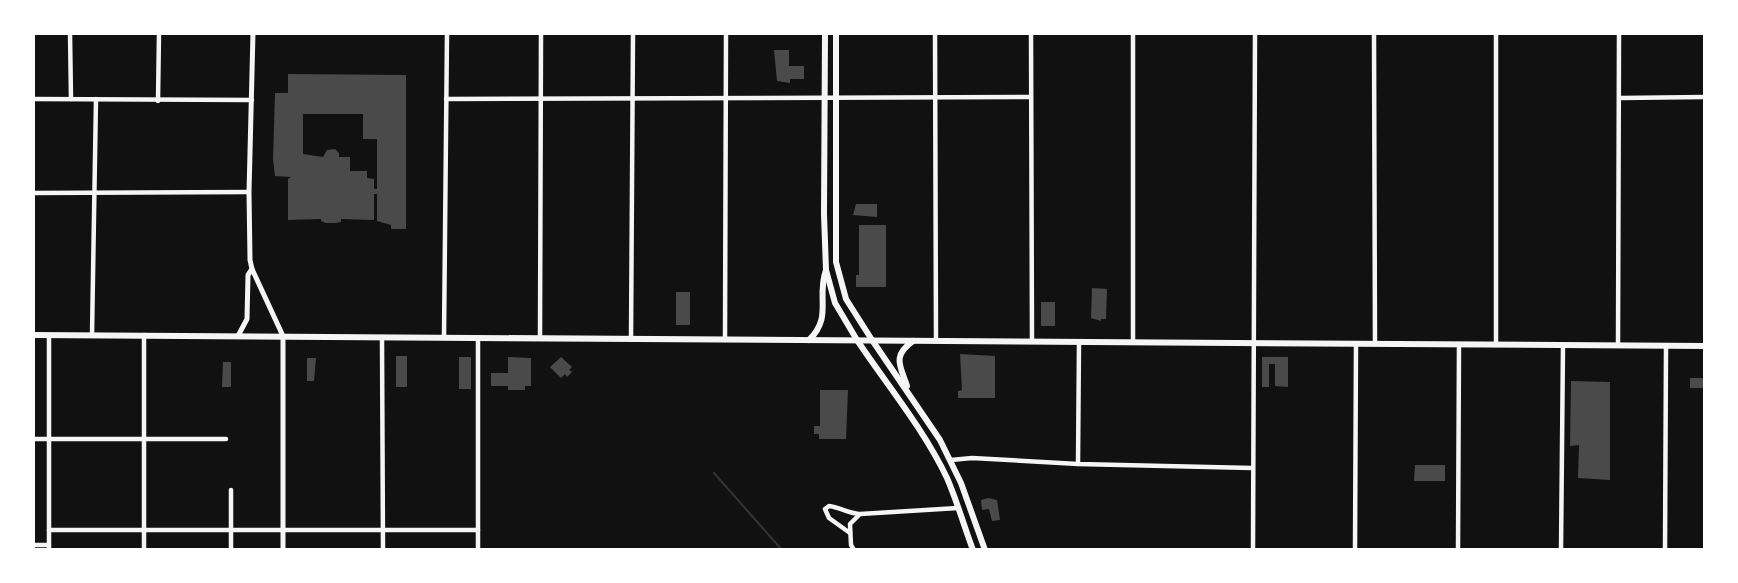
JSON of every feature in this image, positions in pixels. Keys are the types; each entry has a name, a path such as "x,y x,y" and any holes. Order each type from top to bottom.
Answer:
{"main road":[{"path":"825,33 826,270 835,303 857,341 926,440 947,478 973,550"},
{"path":"836,33 837,269 850,309 908,391 951,460 985,550"},
{"path":"809,341 821,326 823,279 826,270"},
{"path":"33,335 1705,346"},
{"path":"908,391 899,357 914,341"}],"street":[{"path":"70,33 71,99"},
{"path":"158,100 159,33"},
{"path":"253,33 249,192 252,269 283,336 283,550"},
{"path":"444,337 446,33"},
{"path":"540,338 541,33"},
{"path":"631,339 633,33"},
{"path":"725,340 726,33"},
{"path":"935,33 936,341"},
{"path":"1031,33 1032,342"},
{"path":"1133,33 1133,342"},
{"path":"1253,550 1255,33"},
{"path":"1374,33 1375,344"},
{"path":"1496,33 1496,345"},
{"path":"1618,345 1619,33"},
{"path":"446,99 1031,97"},
{"path":"1620,98 1705,97"},
{"path":"33,99 252,100"},
{"path":"92,335 96,99"},
{"path":"33,193 249,192"},
{"path":"238,336 247,319 248,275 252,269"},
{"path":"33,545 49,547 48,335"},
{"path":"144,335 144,550"},
{"path":"382,337 383,550"},
{"path":"478,338 478,550"},
{"path":"1078,464 1079,342"},
{"path":"1355,550 1356,344"},
{"path":"1458,550 1459,344"},
{"path":"1561,550 1563,345"},
{"path":"1665,550 1666,346"},
{"path":"33,439 226,439"},
{"path":"951,460 972,458 1078,464 1252,468"},
{"path":"231,490 231,550"},
{"path":"850,534 829,518 825,509 829,506 860,514 958,508"},
{"path":"854,550 851,545 850,524 860,514"},
{"path":"49,530 478,530"}],"building":[{"path":"774,50 789,50 789,66 804,66 804,79 790,79 790,83 777,81"},
{"path":"288,74 406,75 406,229 391,229 391,225 377,221 377,194 374,194 374,220 341,219 341,222 326,223 321,219 288,220 288,179 291,177 275,176 273,159 275,93 288,93","holes":["303,114 363,114 363,139 377,139 377,189 374,189 374,179 367,178 367,171 350,171 350,157 339,157 335,149 327,150 323,157 303,154"]},
{"path":"856,204 877,204 877,217 853,215"},
{"path":"859,225 886,225 886,287 856,287 856,275 859,275"},
{"path":"1092,288 1107,289 1106,319 1101,321 1091,318"},
{"path":"676,292 690,292 690,325 676,325"},
{"path":"1041,302 1055,302 1055,326 1041,326"},
{"path":"960,354 995,356 995,398 958,398 958,391 962,390"},
{"path":"396,356 407,356 407,387 396,387"},
{"path":"459,357 471,357 471,389 459,389"},
{"path":"508,357 531,358 531,386 525,386 525,390 491,386 491,373 508,373"},
{"path":"561,357 572,367 569,370 572,372 561,378 550,367"},
{"path":"1262,357 1288,357 1288,387 1275,386 1275,364 1269,364 1269,387 1262,387"},
{"path":"307,358 316,358 314,381 307,381"},
{"path":"223,362 231,362 231,387 222,387"},
{"path":"1690,378 1705,378 1705,388 1690,388"},
{"path":"1571,381 1610,382 1610,480 1578,478 1579,445 1570,446"},
{"path":"820,390 848,390 846,439 819,439 819,434 814,434 814,426 820,426"},
{"path":"1415,465 1445,465 1445,481 1414,481"},
{"path":"981,500 997,500 1000,520 992,521 989,509 982,510"}],"waterway":[{"path":"714,473 782,550"}]}
